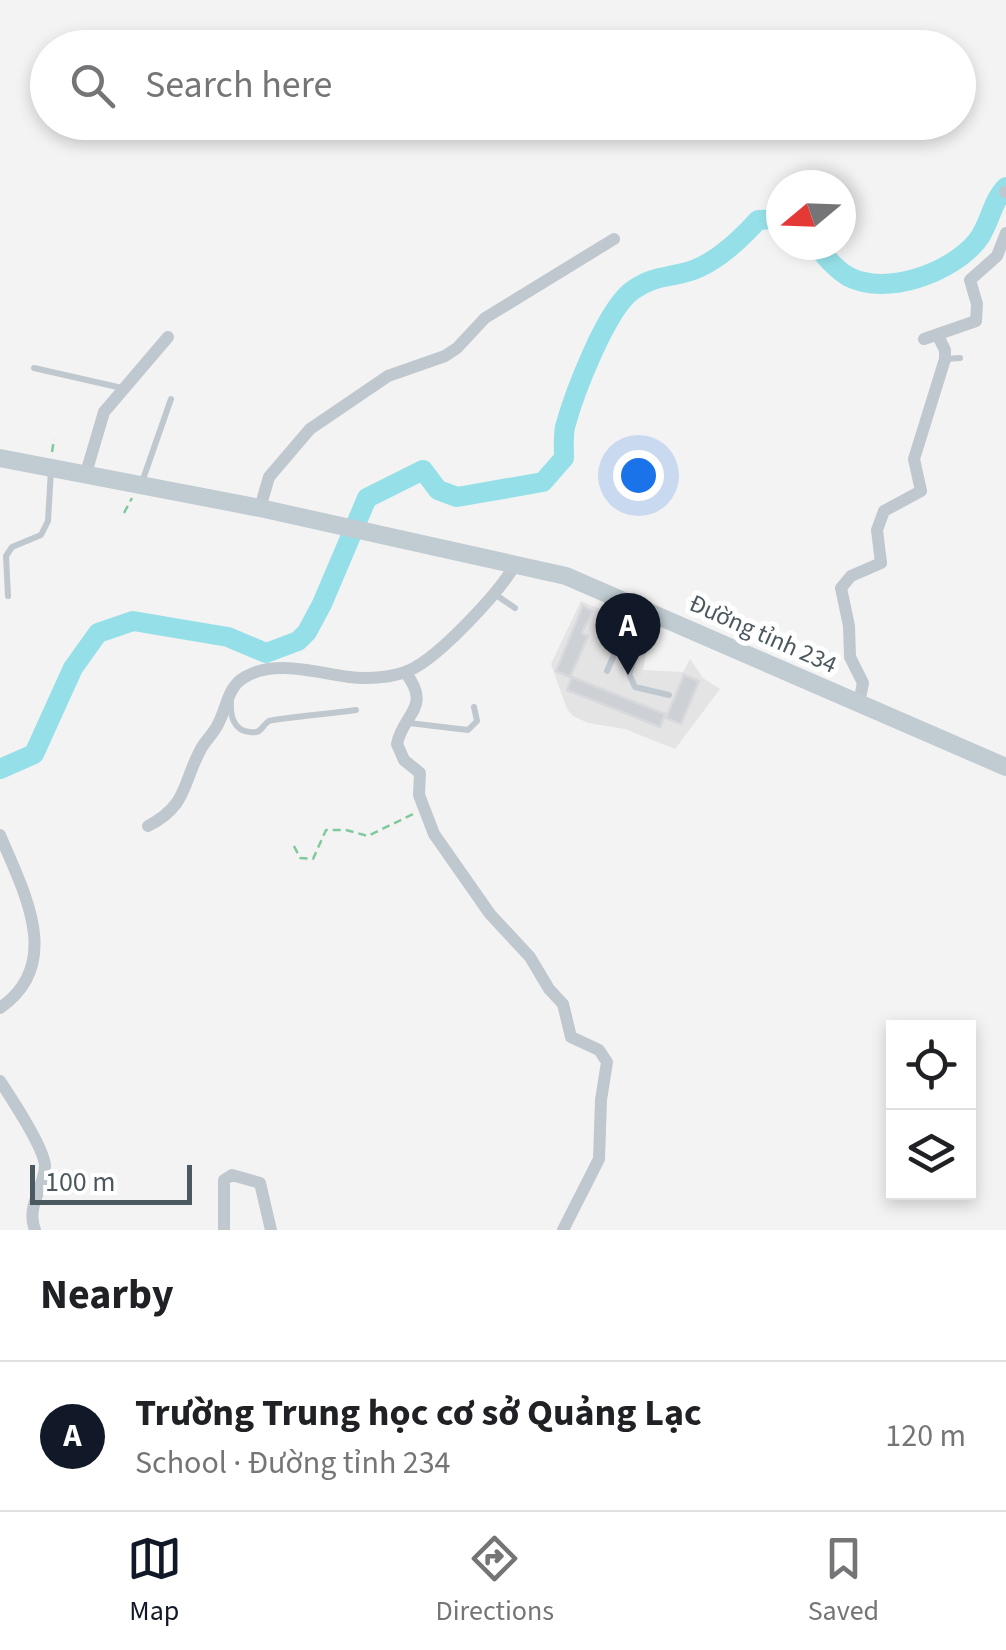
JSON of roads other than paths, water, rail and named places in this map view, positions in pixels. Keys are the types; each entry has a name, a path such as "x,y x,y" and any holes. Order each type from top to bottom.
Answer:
{"main road":[{"path":"0,458 260,508"},
{"name":"Đường tỉnh 234","path":"260,508 566,576 1006,767"}],"street":[{"path":"859,703 863,683 850,656 841,588 851,576 881,563 877,530 884,512 922,491 914,459 945,350 931,338 976,320 978,304 970,280 997,256 1006,233"},
{"path":"260,508 269,476 310,429 388,376 457,348 484,318 614,239"},
{"path":"86,473 104,412 168,337"},
{"path":"148,826 178,804 200,752 241,679 270,668 360,678 405,672 419,665 496,595 516,563"},
{"path":"405,672 417,696 414,712 397,744 404,760 420,773 418,789 434,834 490,914 530,957 563,1004 571,1038 598,1050 607,1062 599,1159 564,1230"},
{"path":"0,835 7,870 30,918 36,957 32,974 20,992 0,1008"},
{"path":"0,1081 25,1119 44,1160 32,1215 35,1230"},
{"path":"224,1230 224,1180 232,1175 260,1183 271,1230"}],"lane":[{"path":"944,360 960,358"},
{"path":"34,368 122,388"},
{"path":"142,484 170,398"},
{"path":"8,596 6,556 12,547 41,534 48,521 50,468"},
{"path":"496,595 515,608"},
{"path":"607,671 643,609"},
{"path":"643,609 629,674 635,687 669,696"},
{"path":"232,691 231,716 247,732 261,730 272,720 356,710"},
{"path":"408,723 468,730 477,721 474,707"}],"waterway":[{"path":"829,260 849,277 881,284 935,271 966,253 977,241 1006,187"},
{"path":"0,769 34,754 73,668 98,633 133,621 228,637 266,653 298,641 307,632 367,498 423,470 438,490 457,497 543,482 564,458 565,427 576,394 592,353 623,300 646,283 694,270 714,259 758,220 766,220"}],"place":[{"name":"Trường Trung học cơ sở Quảng Lạc","path":"628,675"}]}
